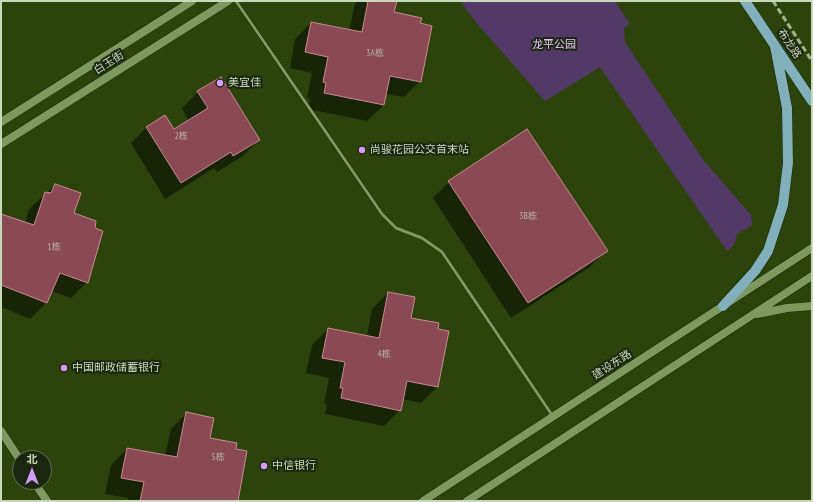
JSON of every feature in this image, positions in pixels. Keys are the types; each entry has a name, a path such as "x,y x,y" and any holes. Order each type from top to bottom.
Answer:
{"main road":[{"name":"白玉街","path":"1,122 192,1"},
{"name":"白玉街","path":"1,144 228,1"},
{"name":"布龙路","path":"745,1 812,101"},
{"path":"723,306 756,271 768,251 783,205 788,163 787,108 782,74 775,46"},
{"name":"建设东路","path":"423,501 812,248"},
{"path":"467,501 812,276"},
{"path":"753,315 787,308 812,306"},
{"path":"1,431 13,450"},
{"path":"39,490 47,501"}],"lane":[{"path":"236,1 385,218 396,228 422,238 442,252 553,417"}],"green space":[{"name":"龙平公园","path":"460,1 615,1 630,24 624,28 625,42 704,161 751,215 752,225 737,234 734,245 727,251 600,67 545,101 475,21"}],"building":[{"path":"368,1 397,1 394,12 422,18 420,23 432,26 421,82 390,76 384,105 324,93 326,83 323,82 328,57 305,52 311,22 362,32"},
{"path":"221,77 260,140 233,156 231,152 181,183 146,127 165,115 174,129 208,108 197,91"},
{"path":"527,129 608,251 528,303 448,181"},
{"path":"55,184 81,193 74,213 96,221 95,228 103,231 88,283 60,273 47,303 1,285 1,214 34,225 45,192 51,193"},
{"path":"388,292 415,297 411,318 439,323 438,329 449,331 438,387 407,381 401,411 341,398 343,388 340,388 345,362 322,358 328,328 379,338"},
{"path":"186,412 214,418 210,438 237,443 236,449 247,451 238,501 140,501 144,482 121,478 127,448 177,457"}],"railway":[{"path":"773,1 812,61"}],"place":[{"name":"美宜佳","path":"220,83"},
{"name":"尚骏花园公交首末站","path":"362,150"},
{"name":"中国邮政储蓄银行","path":"64,368"},
{"name":"中信银行","path":"264,466"}]}
